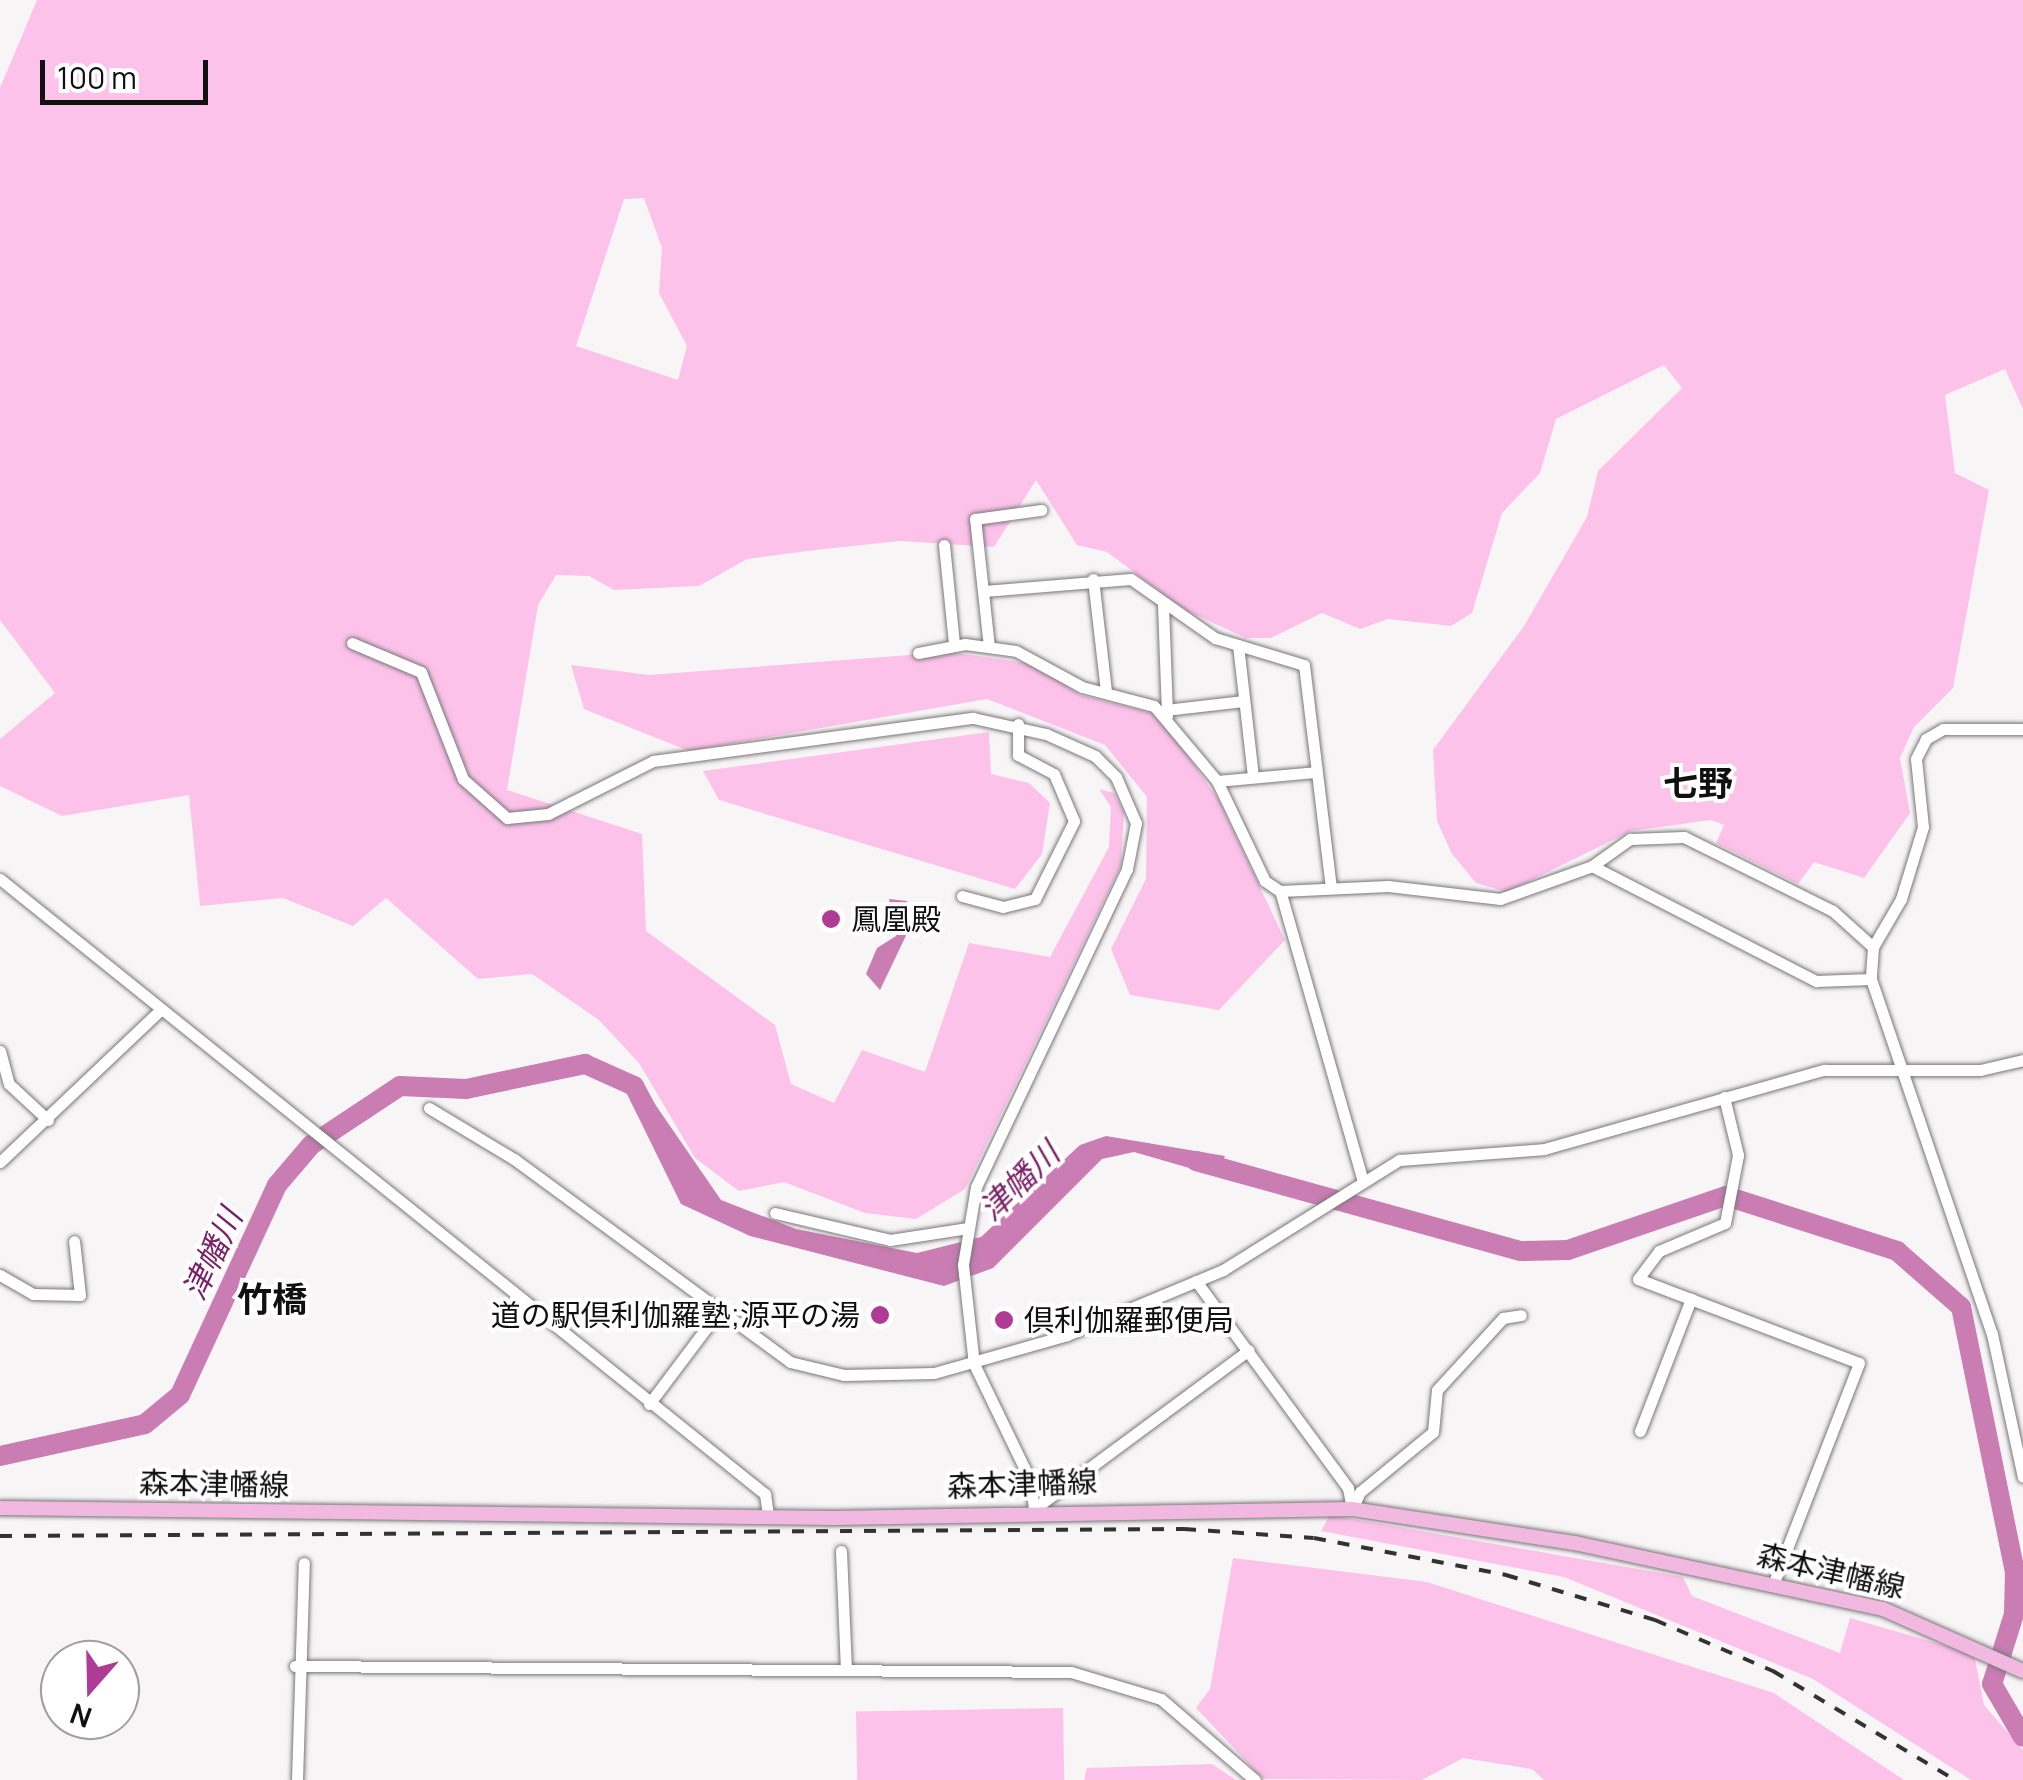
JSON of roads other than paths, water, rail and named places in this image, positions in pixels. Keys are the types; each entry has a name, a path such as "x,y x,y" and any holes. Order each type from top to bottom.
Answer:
{"main road":[{"name":"森本津幡線","path":"0,1508 768,1515 1034,1509 1352,1509 1773,1585 1883,1609 1978,1645 2023,1671"}],"street":[{"path":"989,647 975,519 1041,510"},
{"path":"944,545 954,644"},
{"path":"984,591 1131,579 1164,605 1238,646 1304,665 1332,886"},
{"path":"1093,580 1106,691"},
{"path":"1164,605 1171,713 1217,781 1265,880 1280,891 1362,1178"},
{"path":"352,643 421,672 475,797 528,821 666,758 973,718 1018,724 1095,756 1136,823 1127,869 976,1187 961,1305 974,1364 1030,1480 1034,1509 1249,1350"},
{"path":"918,652 954,644 1036,656 1070,681 1171,713 1244,700"},
{"path":"1238,646 1253,778"},
{"path":"962,896 1004,907 1034,898 1074,821 1054,774 1018,755 1018,724"},
{"path":"2023,729 1943,729 1926,739 1916,759 1923,827 1901,899 1873,948 1871,979 1903,1068 2008,1409 2023,1477"},
{"path":"1217,781 1315,772"},
{"path":"1280,891 1332,886 1465,890 1500,899 1592,866 1630,839 1684,837 1833,911 1873,948"},
{"path":"1592,866 1816,981 1871,979"},
{"path":"0,879 764,1494 768,1515"},
{"path":"0,1162 161,1010"},
{"path":"0,1051 9,1084 48,1120"},
{"path":"429,1108 514,1159 719,1311 812,1370 934,1373 974,1364 1196,1282 1310,1218 1362,1178 1399,1160 1544,1148 1824,1070 2023,1060"},
{"path":"1724,1096 1736,1169 1726,1223 1659,1252 1638,1279 1859,1363 1773,1585"},
{"path":"775,1213 890,1240 968,1228"},
{"path":"0,1276 34,1294 80,1295 74,1241"},
{"path":"1196,1282 1348,1488 1352,1509"},
{"path":"1640,1432 1692,1299"},
{"path":"649,1404 719,1311"},
{"path":"1352,1509 1360,1492 1433,1432 1437,1390 1503,1318 1522,1315"},
{"path":"2008,1409 2023,1403"},
{"path":"842,1552 846,1668"},
{"path":"297,1780 296,1666 304,1563"},
{"path":"296,1666 846,1668 1106,1679 1195,1720 1255,1780"}],"waterway":[{"name":"津幡川","path":"0,1456 145,1424 180,1395 277,1185 311,1145 400,1086 466,1089 585,1064 634,1086 651,1118"},
{"name":"津幡川","path":"1196,1161 1521,1251 1568,1250 1726,1196 1897,1251 1961,1307 2015,1572 2014,1614 1992,1684 2023,1737"}],"railway":[{"path":"0,1536 1184,1529 1314,1538 1506,1575 1655,1620 1773,1671 1955,1780"}],"place":[{"name":"鳳凰殿","path":"831,919"},
{"name":"道の駅倶利伽羅塾;源平の湯","path":"880,1315"},
{"name":"倶利伽羅郵便局","path":"1004,1320"}],"district":[{"name":"七野","path":"1698,783"},
{"name":"竹橋","path":"272,1299"}]}
